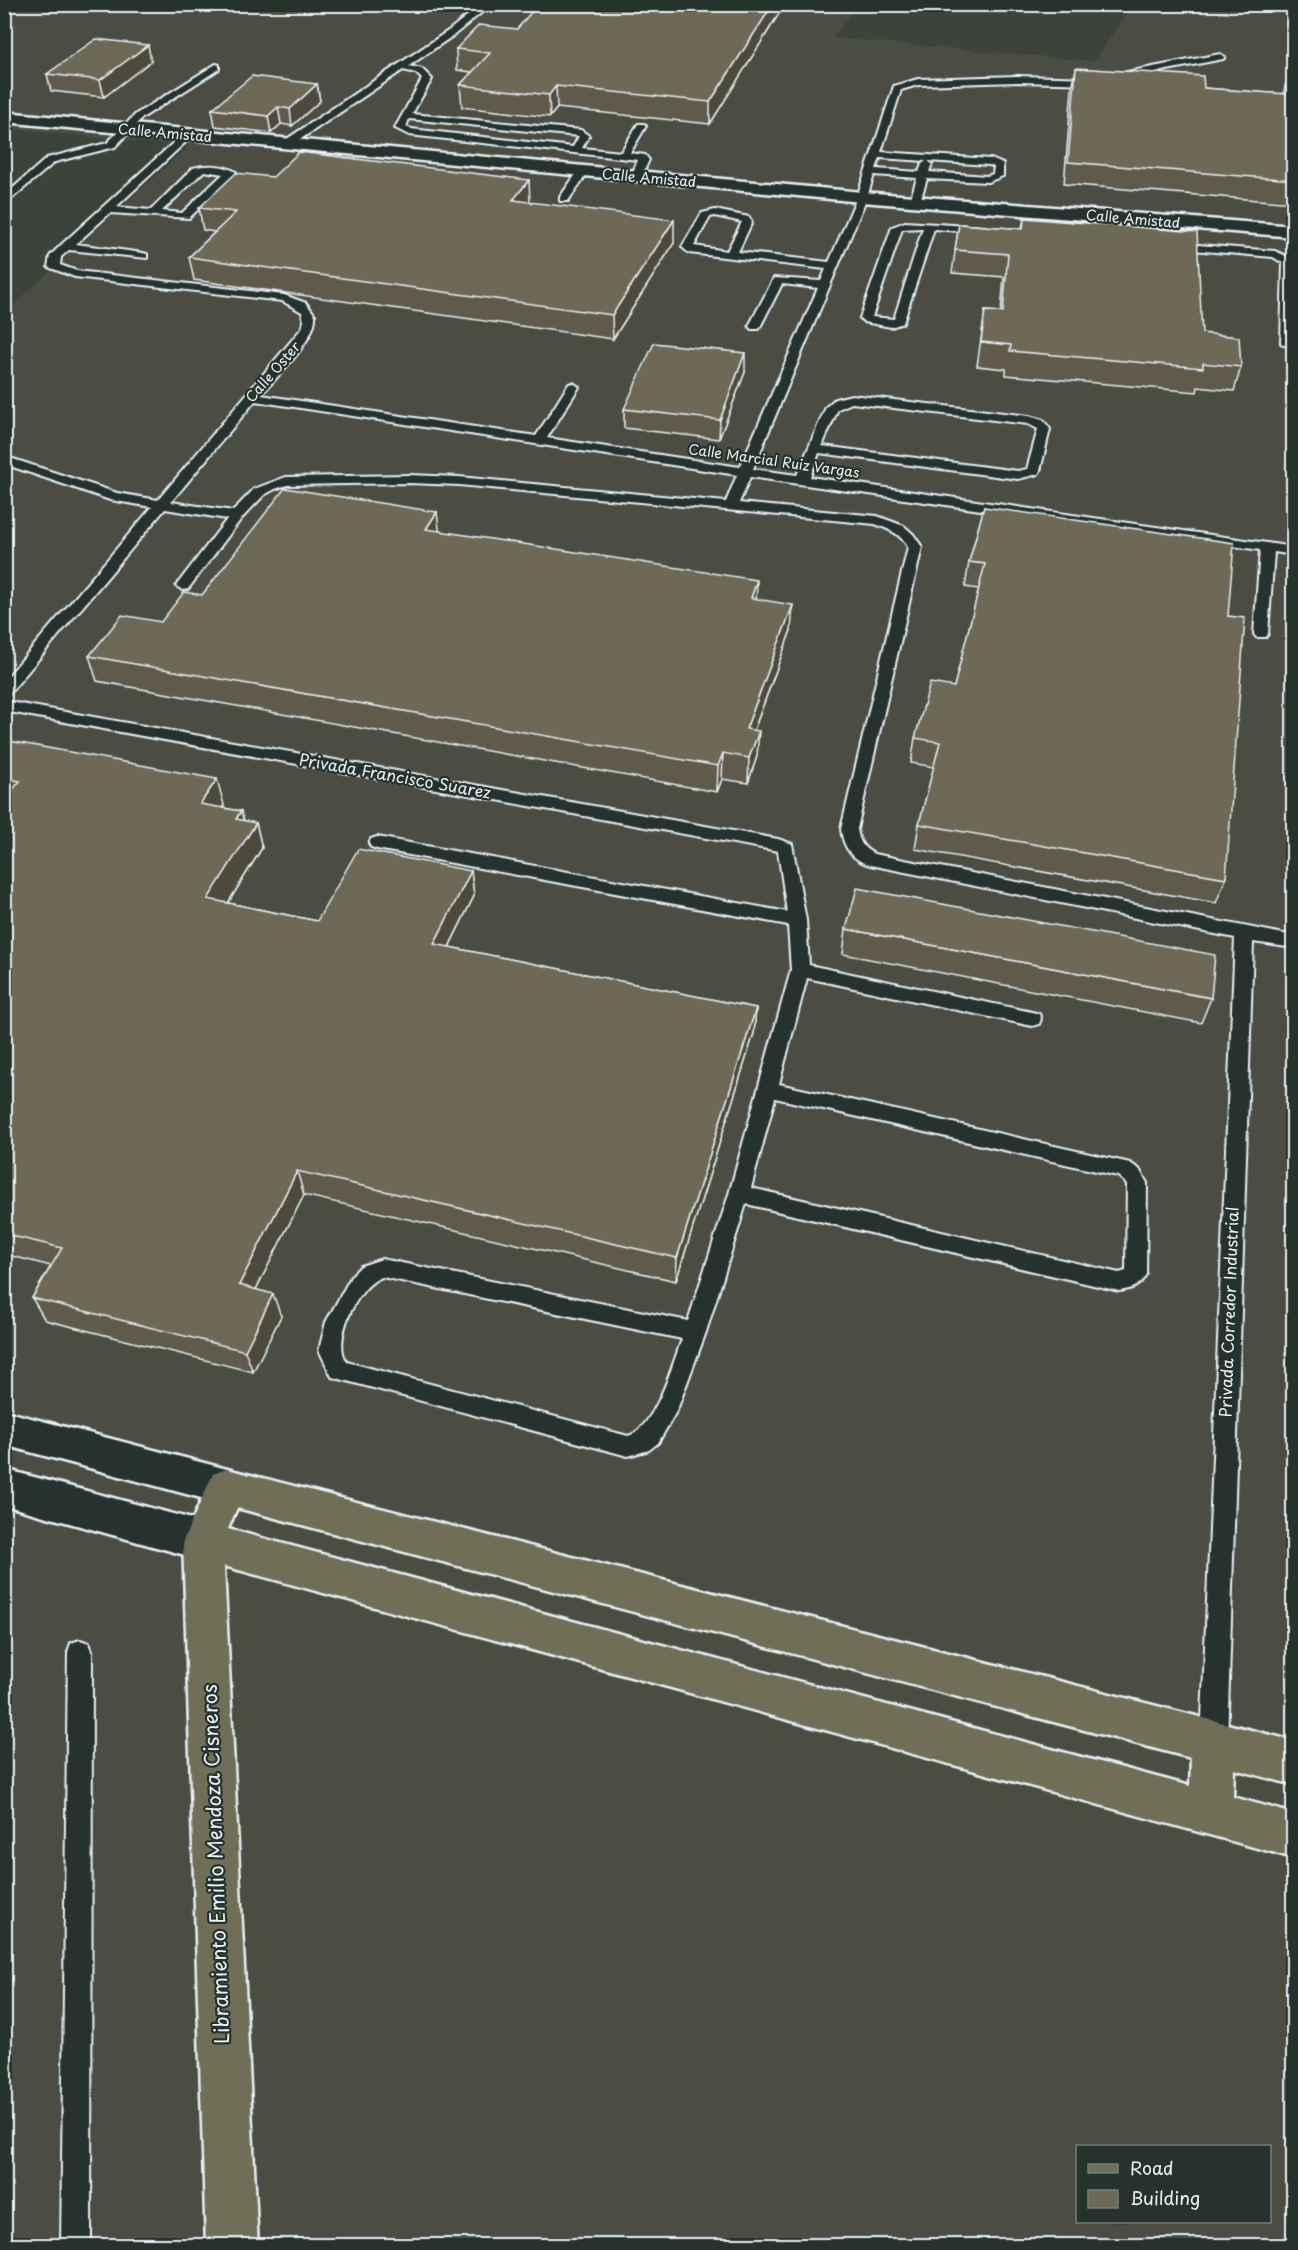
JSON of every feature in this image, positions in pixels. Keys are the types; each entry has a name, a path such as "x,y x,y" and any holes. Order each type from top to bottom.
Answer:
{"main road":[{"path":"227,1487 1293,1763"},
{"name":"Libramiento Emilio Mendoza Cisneros","path":"227,1487 203,1541 232,2246"},
{"path":"203,1541 1293,1836"},
{"path":"1210,1813 1214,1742"}],"street":[{"name":"Calle Amistad","path":"4,117 636,177 1293,232"},
{"path":"4,1428 227,1487"},
{"path":"4,1487 203,1541"}],"lane":[{"path":"285,145 402,67 488,4"},
{"path":"731,505 862,197 897,88 907,83 1007,79 1096,81 1220,57"},
{"path":"4,202 51,160 111,145 138,116 216,67"},
{"path":"402,67 419,71 427,79 400,126 403,131 643,158 636,177"},
{"path":"406,116 581,133 584,136 575,151"},
{"path":"483,163 511,126"},
{"path":"624,155 641,126"},
{"name":"Calle Oster","path":"4,692 306,333 310,315 306,308 284,297 63,272 54,267 53,261 66,246 187,136"},
{"path":"870,172 988,179 998,176 999,166 991,162 875,155"},
{"path":"915,201 929,158"},
{"path":"105,209 153,214 189,214 231,172 204,168 197,170 153,214"},
{"path":"564,200 583,172"},
{"path":"731,255 747,222 745,219 715,213 706,215 688,247 693,251 833,267"},
{"path":"929,226 899,321 891,323 868,320 866,318 897,227 929,226 998,231"},
{"path":"1160,244 1275,254 1284,257 1289,261 1292,283 1287,343 1293,346"},
{"path":"66,246 143,256"},
{"path":"755,326 778,279 825,285"},
{"path":"539,441 573,387"},
{"name":"Calle Marcial Ruiz Vargas","path":"252,397 746,472 1293,551"},
{"path":"802,480 832,407 839,402 852,399 1029,420 1039,423 1044,429 1034,471 1018,475 815,449"},
{"path":"4,460 106,495 236,516"},
{"path":"183,586 236,516 259,492 286,481 435,479 877,520 897,528 910,537 915,547 849,830 850,843 856,852 870,859 1293,942"},
{"path":"1261,634 1267,547"},
{"path":"4,668 22,670"},
{"name":"Privada Francisco Suarez","path":"4,706 778,845 786,848 797,920"},
{"path":"377,843 797,920 800,970 739,1194 695,1332 669,1403 650,1437 641,1443 628,1446 340,1370 332,1360 329,1348 336,1320 362,1277 370,1271 382,1268 695,1332"},
{"name":"Privada Corredor Industrial","path":"1214,1742 1244,934"},
{"path":"800,970 1032,1019"},
{"path":"739,1194 1119,1282 1130,1280 1136,1274 1137,1183 1132,1175 1123,1169 768,1089"},
{"path":"76,2246 80,1652"}],"shaded area":[{"path":"5,5 857,5 833,38 1094,61 1133,5 1293,5 1293,2245 5,2245 4,313 188,147 5,128"}],"building":[{"path":"538,4 773,4 710,102 556,86 549,95 460,85 490,53 456,49 479,25 517,29"},
{"path":"96,39 148,45 100,80 47,74"},
{"path":"1076,68 1203,76 1204,88 1287,94 1286,83 1293,83 1293,180 1068,162"},
{"path":"252,76 317,84 290,109 278,107 268,116 212,109"},
{"path":"299,152 529,180 513,200 674,220 612,315 189,257 236,212 199,208 236,173 273,177"},
{"path":"1024,218 1197,232 1202,333 1239,337 1241,367 1203,363 1203,368 1010,351 1011,345 981,342 985,311 1003,312 1008,254 955,250 959,224 1023,229"},
{"path":"654,343 745,353 720,420 624,409"},
{"path":"285,488 437,512 426,529 757,580 751,598 793,605 746,729 759,731 749,758 723,753 718,766 89,656 122,615 161,622 184,592 202,595"},
{"path":"984,507 1234,543 1228,616 1245,618 1226,878 919,824 940,742 915,738 930,683 954,687 985,564 969,562"},
{"path":"4,740 217,779 200,804 241,811 236,819 256,823 208,899 317,921 358,849 471,871 434,944 756,1008 677,1258 297,1171 239,1285 273,1294 245,1351 32,1298 62,1248 4,1234 4,800 20,781 4,778"},
{"path":"857,888 1215,955 1211,998 846,929"}]}
